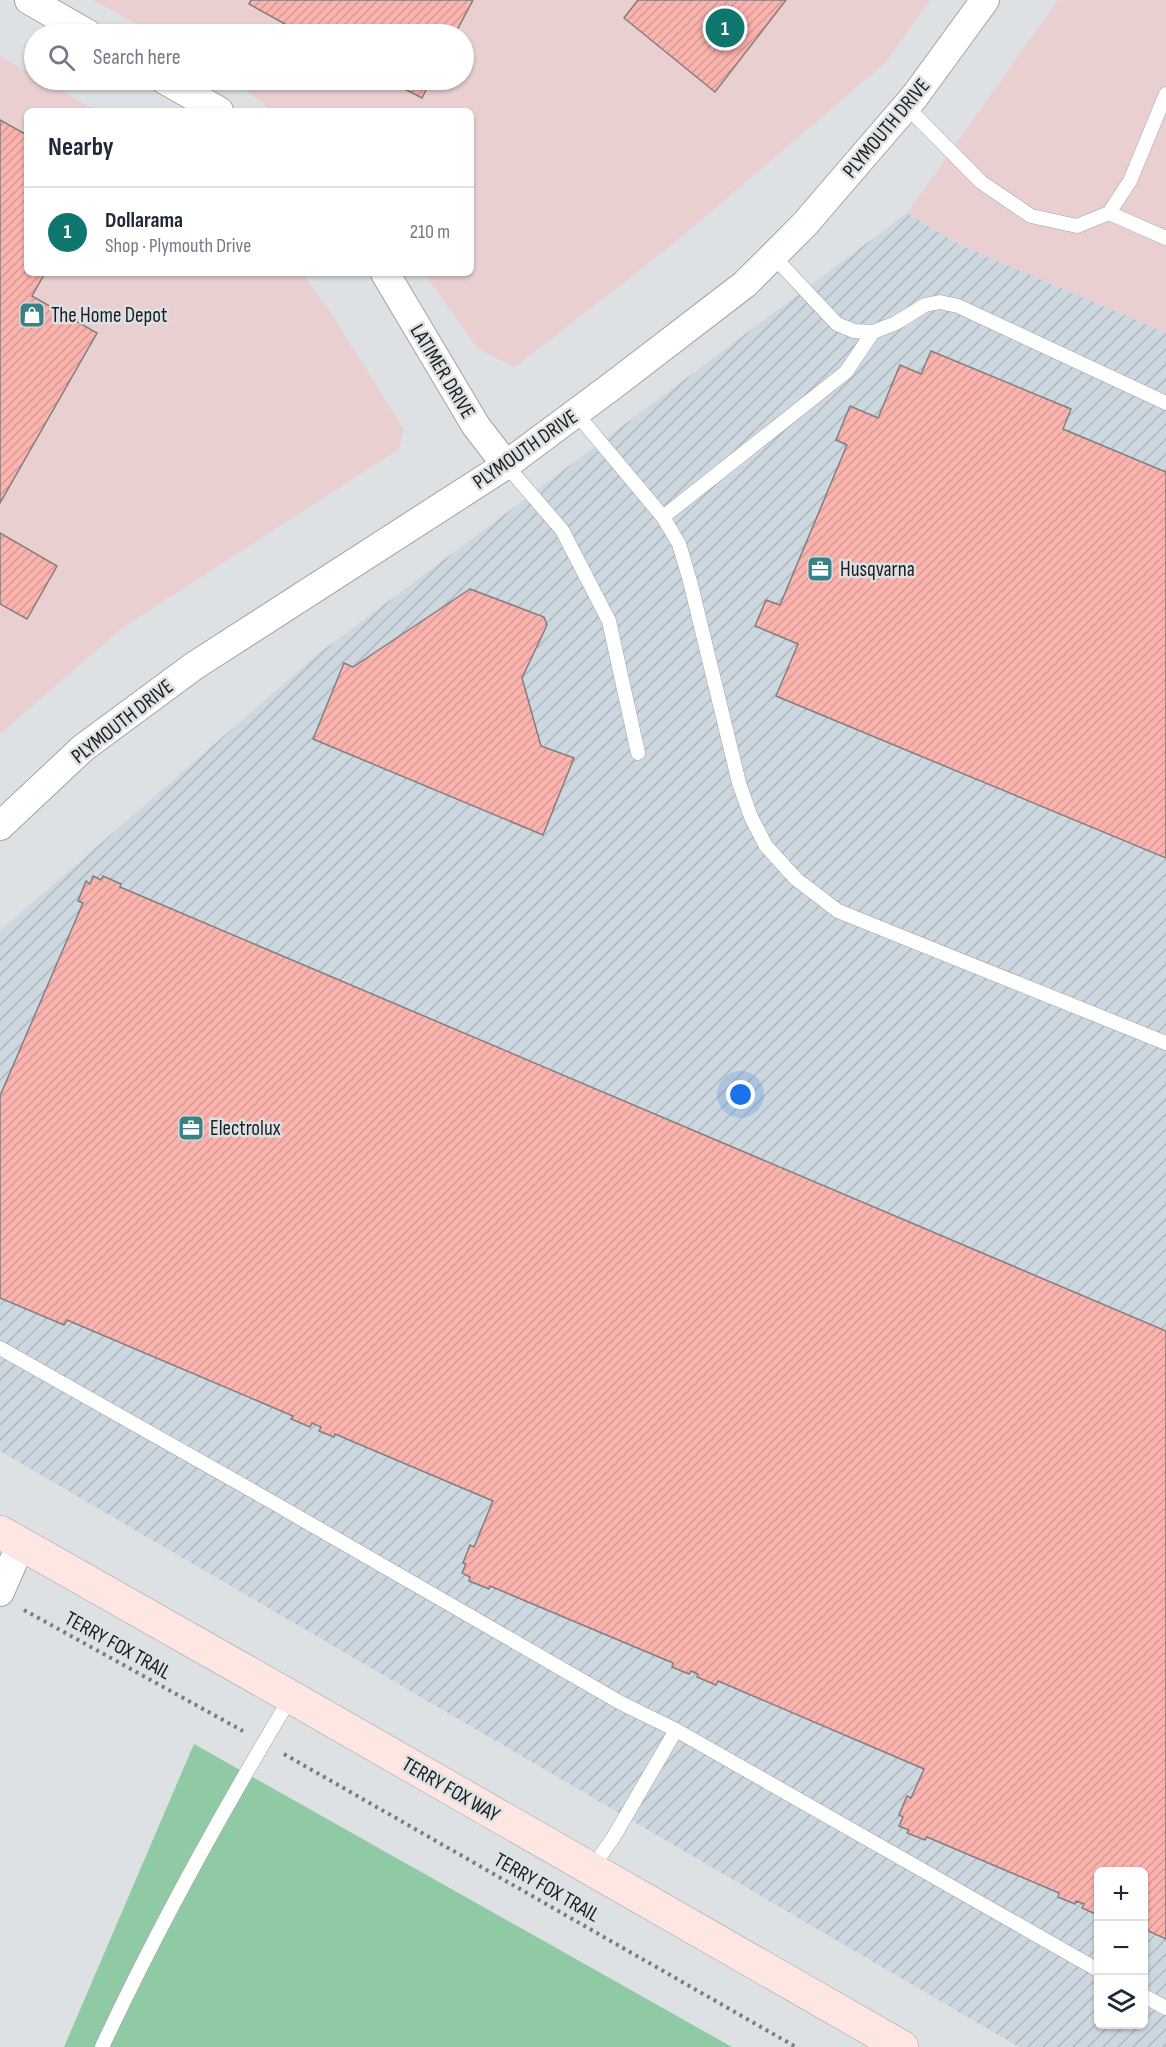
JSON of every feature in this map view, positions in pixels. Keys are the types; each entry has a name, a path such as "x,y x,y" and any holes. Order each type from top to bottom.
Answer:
{"street":[{"path":"29,0 71,24"},
{"name":"PLYMOUTH DRIVE","path":"0,826 83,748 194,666 506,465 745,284 804,225 906,106 985,0"},
{"path":"182,90 214,108"},
{"name":"LATIMER DRIVE","path":"387,276 476,426 506,465"},
{"path":"10,1538 10,1600"},
{"name":"TERRY FOX WAY","path":"10,1538 902,2047"}],"lane":[{"path":"906,106 981,182 1031,216 1077,225 1108,213 1130,181 1166,94"},
{"path":"1108,213 1166,238"},
{"path":"773,256 837,324 854,331 873,332 896,323 925,305 940,302 958,306 1166,403"},
{"path":"663,518 846,372 873,332"},
{"path":"576,413 663,518 679,544 751,818 766,846 796,879 838,911 1166,1042"},
{"path":"506,465 562,530 609,621 638,753"},
{"path":"0,1348 621,1703 675,1730 1094,1968"},
{"path":"102,2047 128,1990 222,1815 291,1697"},
{"path":"591,1869 613,1838 675,1730"},
{"path":"1148,1999 1166,2008"}],"path":[{"name":"TERRY FOX TRAIL","path":"10,1600 234,1726"},
{"name":"TERRY FOX TRAIL","path":"283,1754 796,2047"}],"shaded area":[{"path":"93,0 930,0 885,63 673,244 515,367 479,350 426,276 474,276 474,108 269,108 246,90 474,90 474,24 136,24"},
{"path":"1058,0 1166,0 1166,333 960,245 907,213"},
{"path":"0,56 24,69 24,90 60,90 92,108 24,108 24,276 304,276 333,316 404,430 399,449 122,628 0,734"},
{"path":"907,213 960,245 1166,333 1166,2047 1019,2047 0,1451 0,931 318,654"}],"green space":[{"path":"194,1744 732,2047 64,2047"}],"building":[{"path":"251,0 473,0 460,24 285,24 249,4"},
{"path":"638,0 786,0 715,92 624,18"},
{"path":"406,90 426,90 422,98"},
{"name":"The Home Depot","path":"0,120 24,133 24,276 43,276 32,296 97,333 0,503"},
{"path":"931,351 1071,409 1063,429 1166,472 1166,858 776,696 798,644 755,626 766,600 780,605 847,445 836,440 850,406 878,418 900,365 921,374"},
{"path":"0,533 57,566 27,619 0,604"},
{"path":"470,589 544,617 547,625 522,678 541,746 574,758 543,835 313,739 344,663 353,667"},
{"path":"93,876 101,880 103,876 121,884 120,887 1166,1331 1166,1939 1148,1931 1148,1867 1094,1867 1094,1913 1082,1908 1084,1904 1076,1901 1075,1904 1058,1897 1059,1893 927,1837 925,1840 907,1833 909,1830 899,1826 903,1817 899,1815 907,1796 911,1798 924,1769 718,1681 716,1685 697,1677 698,1674 691,1671 689,1674 672,1667 673,1663 490,1586 489,1589 469,1581 470,1577 462,1573 466,1564 463,1563 470,1545 474,1547 493,1501 335,1434 334,1437 319,1431 321,1427 312,1423 310,1427 291,1419 293,1416 67,1320 64,1325 0,1298 0,1096 83,903 78,901 86,881 90,884"}],"place":[{"name":"Dollarama","path":"725,28"},
{"name":"The Home Depot","path":"32,315"},
{"name":"Husqvarna","path":"820,569"},
{"name":"Electrolux","path":"191,1128"}]}
